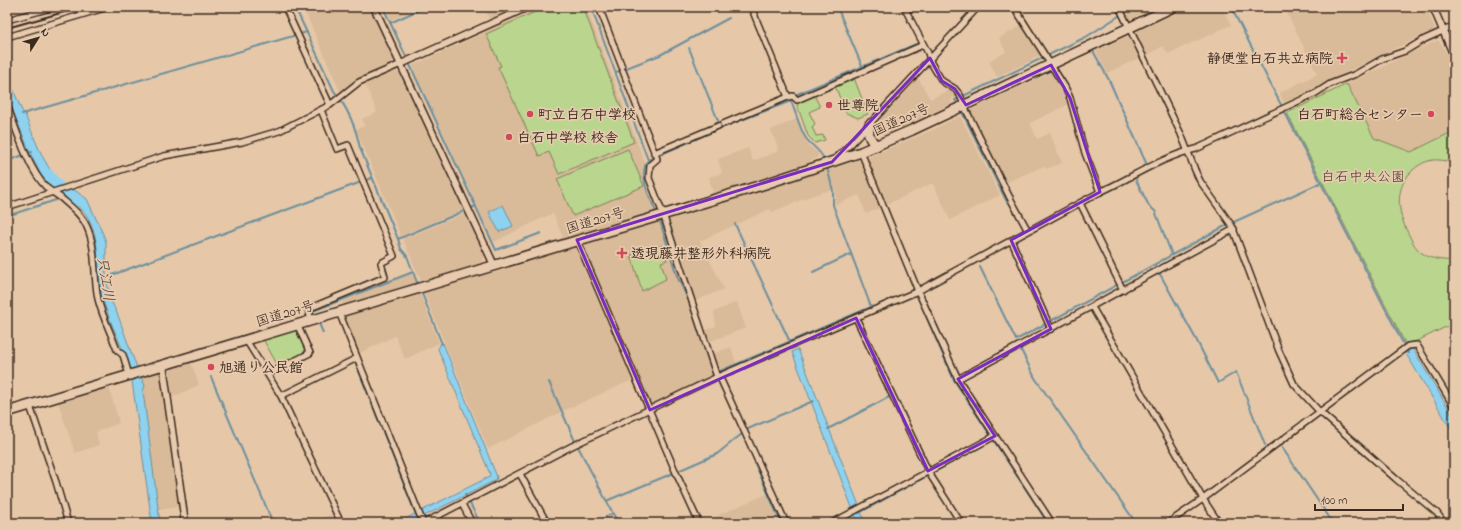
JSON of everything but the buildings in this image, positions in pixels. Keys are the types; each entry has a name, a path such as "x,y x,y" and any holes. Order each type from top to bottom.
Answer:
{"highway":[{"name":"国道207号","path":"7,412 577,240 861,152 876,146 1048,59 1092,46 1173,7"},
{"path":"870,124 867,132 870,139 876,146"}],"street":[{"path":"7,20 55,7"},
{"path":"7,37 108,7"},
{"path":"285,7 330,105"},
{"path":"374,7 406,62 468,209 494,265"},
{"path":"7,207 164,156 242,142 279,131 322,110 359,82 528,7"},
{"path":"599,7 655,156"},
{"path":"913,7 905,9 930,58 931,63 942,81 955,89 1028,231"},
{"path":"828,163 870,124 978,7"},
{"path":"1014,7 1065,87 1070,98 1085,153 1100,192"},
{"path":"1433,7 1448,29 1454,56"},
{"path":"1121,11 1181,134 1200,181 1232,225 1290,377 1308,400 1319,411 1437,513 1444,523"},
{"path":"754,14 788,97"},
{"path":"339,312 423,522 466,502 576,444 650,410 716,374 792,346 918,291 1100,192 1180,152 1196,149 1316,93 1338,80 1364,70 1386,57 1405,51 1425,39 1448,29"},
{"path":"786,523 721,380 716,374 659,215 649,178 650,166 655,156 720,125 788,97 793,96 797,100 923,45"},
{"path":"7,105 26,154 37,174 46,187 79,215 87,227 93,247 94,275 98,300 118,350 123,355 129,375"},
{"path":"314,319 308,309 385,276 381,263 394,256 348,145 337,149 322,110"},
{"path":"861,152 918,291 958,379 993,437 1052,523"},
{"path":"1080,203 1121,285"},
{"path":"958,379 1050,324 1092,307 1121,285 1158,271 1232,225"},
{"path":"577,240 699,523"},
{"path":"1011,240 1050,324"},
{"path":"1092,307 1218,523"},
{"path":"856,318 929,474 960,523"},
{"path":"268,374 310,353 297,324"},
{"path":"246,340 281,396 341,523"},
{"path":"1168,523 1203,499 1408,346 1417,345 1454,407"},
{"path":"281,396 357,358"},
{"path":"163,365 184,523"},
{"path":"30,406 56,482 68,523"},
{"path":"832,523 929,474 993,437"},
{"path":"520,474 547,523"},
{"path":"466,502 472,523"}],"highlighted area":[{"path":"930,58 942,81 955,89 966,105 1051,65 1070,98 1100,192 1011,240 1051,329 958,379 995,436 928,471 856,318 650,410 577,240 832,162"}],"shaded area":[{"path":"303,7 370,7 394,58 392,65 358,80 341,93"},
{"path":"385,7 420,7 391,20"},
{"path":"484,7 519,7 490,20"},
{"name":"町立白石中学校","path":"540,7 586,7 645,163 642,180 654,211 563,238 553,213 494,242 412,66"},
{"path":"1135,7 1155,7 1129,20 1126,13"},
{"path":"1189,7 1222,7 1231,25 1168,54 1163,46 1146,56 1135,32"},
{"name":"静便堂白石共立病院","path":"1284,7 1426,7 1435,29 1284,103 1280,93 1317,74"},
{"path":"1022,25 1042,55 997,77 989,61 1006,52 999,38"},
{"path":"1130,35 1141,57 1107,73 1096,51"},
{"path":"1438,40 1443,46 1454,68 1454,131 1411,152 1374,138 1347,84"},
{"path":"396,71 401,73 465,209 401,236 356,129 365,126 362,119 377,112 365,83"},
{"path":"1053,71 1069,104 1030,123 1037,139 1050,133 1062,163 1046,169 1044,166 1005,183 969,111"},
{"path":"917,76 930,99 949,90 957,96 951,99 952,103 888,134 881,132 876,127 877,120"},
{"path":"960,116 1000,195 950,220 933,183 866,214 859,195 835,205 835,189 813,195 772,212 770,209 700,241 724,289 695,301 705,330 716,326 714,312 737,302 746,328 708,342 712,354 731,347 737,366 652,407 584,249 585,244 589,241 866,158 930,131"},
{"path":"796,119 804,138 809,146 818,153 818,157 801,167 713,193 709,177 722,173 718,159 748,148 753,161 779,151 771,130"},
{"path":"466,213 485,255 482,264 421,281 403,239"},
{"path":"567,248 574,248 576,250 632,380 563,411 488,449 424,292 487,272 490,274 527,263 535,257"},
{"path":"412,273 416,283 343,305 342,301"},
{"path":"419,291 439,343 405,359 395,336 356,355 342,315"},
{"path":"190,360 199,385 165,401 179,507 157,510 139,376"},
{"path":"109,387 119,423 96,432 99,445 75,453 58,402"},
{"path":"767,494 780,523 703,523 703,522"},
{"path":"334,513 339,523 312,523"}],"green space":[{"path":"546,7 583,7 634,142 559,174 549,152 539,156 498,67 501,66 486,34"},
{"path":"854,78 868,114 858,118 846,113 835,86"},
{"name":"白石中央公園","path":"1347,84 1374,138 1411,152 1454,131 1454,163 1436,160 1423,163 1414,169 1408,176 1400,191 1399,200 1401,216 1412,242 1422,253 1429,257 1441,260 1454,260 1454,323 1417,341 1405,343 1287,113"},
{"path":"814,95 820,107 809,112 815,124 812,127 816,136 823,135 825,140 815,143 808,136 797,105 799,101"},
{"path":"628,149 644,186 573,216 557,179"},
{"path":"663,245 667,260 661,262 666,279 642,291 631,255"},
{"path":"295,329 306,352 278,366 263,339"}],"water":[{"path":"7,74 39,149 59,182 56,188 50,186 41,175 31,155 7,97"},
{"path":"71,189 87,199 103,234 106,242 106,278 110,298 145,386 143,391 160,523 152,523 132,381 135,380 103,301 100,290 96,241 89,219 82,210 65,197 66,193"},
{"path":"503,205 513,226 499,232 489,212"},
{"path":"441,343 443,343 497,477 496,480 410,523 397,523 489,477 490,474 438,349"},
{"path":"798,349 865,523 858,523 792,352"},
{"path":"1413,349 1454,418 1454,434 1405,352"}],"waterway":[{"path":"295,7 334,91 350,118 360,148 398,239 476,206"},
{"path":"383,7 496,250 541,233"},
{"path":"390,23 425,7"},
{"path":"591,7 648,160 645,167 644,181 657,214"},
{"path":"837,7 862,66"},
{"path":"958,104 955,100 1086,37 1133,7"},
{"path":"1231,7 1408,353"},
{"path":"616,72 660,55 729,18"},
{"path":"1445,24 1454,42"},
{"path":"22,114 307,32"},
{"path":"795,95 916,44"},
{"path":"689,48 721,128"},
{"path":"1092,49 1109,80 1147,165"},
{"path":"648,160 721,128 791,101 805,137 821,154 825,161"},
{"path":"961,110 1007,202"},
{"path":"7,161 32,152"},
{"path":"659,218 677,276 688,299 713,374 871,307 833,205 833,191 827,167"},
{"name":"只江川","path":"48,174 58,186 78,201"},
{"path":"112,275 372,178"},
{"path":"1136,180 1149,206 1155,211 1172,255"},
{"path":"980,267 1016,340 1225,226 1320,183"},
{"path":"7,216 56,200"},
{"path":"735,224 790,342"},
{"path":"398,239 401,249 407,256 418,285"},
{"path":"813,272 851,254"},
{"path":"1155,265 1197,341 1218,383 1236,372 1265,445"},
{"path":"316,317 313,311 413,272"},
{"path":"421,291 442,344"},
{"path":"926,316 954,380 1048,523"},
{"path":"318,321 323,333"},
{"path":"1021,350 1035,378 1136,523"},
{"path":"356,364 416,515"},
{"path":"211,377 273,523"},
{"path":"549,382 574,439 618,523"},
{"path":"828,429 889,397"},
{"path":"606,501 717,454 748,429 813,401"},
{"path":"859,513 993,440"},
{"path":"1281,446 1333,523"},
{"path":"755,463 781,523"},
{"path":"465,494 480,523"},
{"path":"595,523 613,513"}],"railway":[{"path":"7,28 82,7"}],"place":[{"name":"静便堂白石共立病院","path":"1342,58"},
{"name":"世尊院","path":"829,105"},
{"name":"町立白石中学校","path":"530,114"},
{"name":"白石町総合センター","path":"1431,114"},
{"name":"白石中学校 校舎","path":"509,137"},
{"name":"透現藤井整形外科病院","path":"622,253"},
{"name":"旭通り公民館","path":"211,367"}]}
